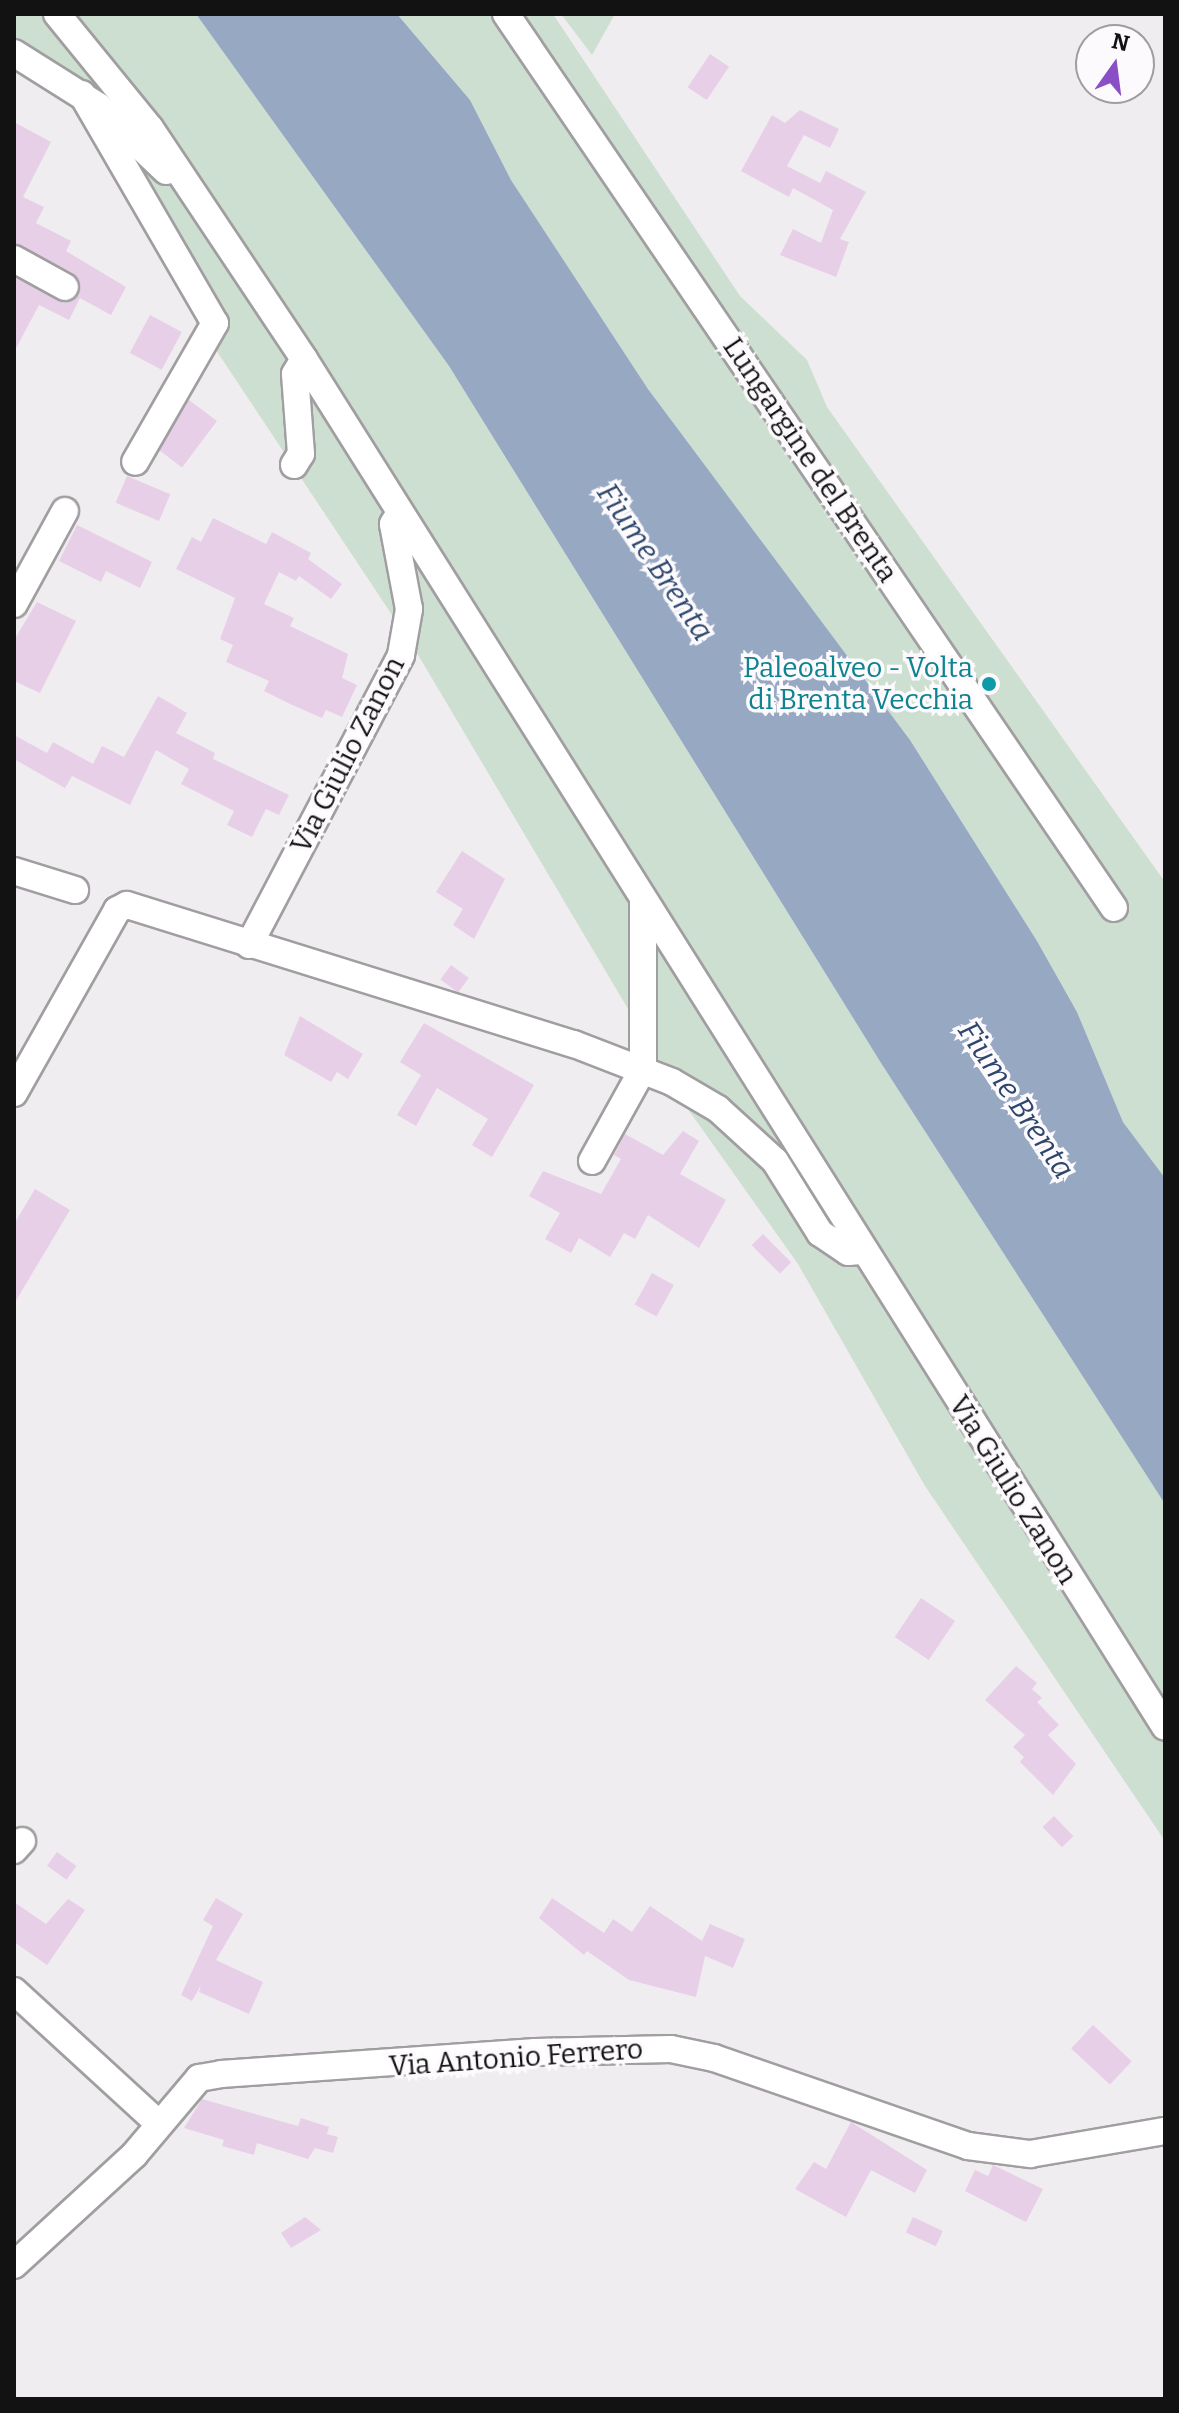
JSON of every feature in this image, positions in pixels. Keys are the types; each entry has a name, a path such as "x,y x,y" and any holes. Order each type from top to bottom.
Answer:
{"street":[{"name":"Via Giulio Zanon","path":"57,14 181,173 304,359 1165,1727"},
{"name":"Lungargine del Brenta","path":"506,14 1114,908"},
{"name":"Via Giulio Zanon","path":"14,53 82,94 166,171 181,173"},
{"name":"Via Giulio Zanon","path":"82,94 215,323 135,462"},
{"path":"14,259 65,287"},
{"path":"294,465 301,454 295,374 304,359"},
{"path":"14,604 65,511"},
{"name":"Via Giulio Zanon","path":"249,945 401,655 409,609 393,524 400,513"},
{"path":"14,871 75,890"},
{"path":"592,1161 643,1069 643,899"},
{"path":"14,1093 122,905 643,1069 718,1109 775,1161 820,1233 848,1252 864,1251"},
{"path":"14,1991 158,2123"},
{"name":"Via Antonio Ferrero","path":"14,2265 97,2192 199,2078 221,2074 630,2048 714,2058 989,2149 1030,2154 1165,2131"}],"green space":[{"path":"14,14 196,14 449,366 881,1063 1165,1504 1165,1841 925,1486 798,1264 685,1105 414,648 202,329 69,97 14,36"},
{"path":"397,14 553,14 740,296 807,360 827,407 1165,882 1165,1178 1123,1122 1077,1012 1037,941 910,740 648,389 511,180 470,100"},
{"path":"561,14 615,14 592,55"}],"water":[{"name":"Fiume Brenta","path":"196,14 397,14 470,100 511,180 648,389 910,740 1037,941 1077,1012 1123,1122 1165,1178 1165,1504 881,1063 449,366"}],"building":[{"path":"710,54 729,67 707,100 688,87"},
{"path":"800,110 839,129 830,148 804,135 787,166 820,183 826,171 866,192 840,239 849,242 836,277 780,255 793,229 821,243 833,210 793,188 789,197 741,171 772,115 785,123"},
{"path":"14,122 51,142 23,197 44,207 36,223 71,241 66,251 126,287 111,315 80,298 69,320 39,305 14,352 14,277 65,303 81,287 73,273 14,243"},
{"path":"150,315 182,332 162,370 130,353"},
{"path":"189,400 217,421 182,467 154,446"},
{"path":"127,476 170,494 159,521 116,503"},
{"path":"213,518 266,544 272,532 311,553 308,559 342,584 331,599 299,576 296,581 279,572 264,604 294,618 290,626 348,654 342,678 357,685 342,717 326,710 322,718 290,704 264,691 269,681 226,662 233,645 220,639 235,598 176,569 192,537 201,542"},
{"path":"77,525 152,562 140,588 106,571 101,582 59,561"},
{"path":"37,602 76,621 40,693 14,681 14,640"},
{"path":"158,696 187,713 176,733 215,753 213,759 289,795 279,815 266,809 252,837 227,825 234,811 181,784 189,769 156,750 130,805 72,776 65,788 14,759 14,735 47,753 53,742 93,764 102,746 124,757"},
{"path":"462,851 505,879 474,939 453,925 463,909 436,892"},
{"path":"451,965 469,978 458,992 440,980"},
{"path":"300,1016 363,1054 348,1079 337,1072 331,1082 284,1055"},
{"path":"424,1023 534,1085 492,1157 472,1145 488,1119 437,1088 416,1126 397,1115 421,1075 400,1062"},
{"path":"683,1131 699,1141 680,1174 726,1200 699,1248 648,1215 635,1239 624,1233 610,1257 579,1238 571,1253 545,1239 560,1213 529,1196 543,1171 601,1194 621,1159 614,1155 625,1134 663,1155"},
{"path":"35,1189 70,1210 14,1304 14,1224"},
{"path":"763,1234 791,1262 780,1274 752,1245"},
{"path":"652,1273 674,1285 656,1317 635,1304"},
{"path":"921,1598 955,1621 929,1660 895,1637"},
{"path":"1016,1666 1037,1683 1032,1689 1042,1698 1037,1702 1059,1725 1048,1735 1076,1764 1053,1795 1020,1762 1024,1757 1013,1747 1025,1735 985,1700"},
{"path":"1054,1816 1073,1836 1062,1847 1042,1827"},
{"path":"57,1852 76,1866 66,1880 47,1866"},
{"path":"216,1898 243,1914 216,1960 263,1982 249,2014 199,1992 201,1985 192,2001 181,1995 213,1926 203,1920"},
{"path":"552,1898 604,1933 613,1919 632,1932 650,1906 702,1941 710,1924 745,1939 733,1968 705,1956 696,1997 629,1980 587,1951 584,1955 539,1918"},
{"path":"68,1899 85,1910 47,1965 14,1942 14,1902 46,1924"},
{"path":"1093,2025 1132,2061 1110,2085 1071,2048"},
{"path":"202,2099 298,2126 301,2118 329,2127 327,2134 338,2137 333,2153 315,2148 308,2159 257,2143 254,2155 222,2146 224,2140 184,2128"},
{"path":"851,2122 927,2170 915,2193 871,2170 846,2217 795,2189 814,2162 826,2169"},
{"path":"993,2165 1043,2189 1026,2222 965,2191 975,2170 988,2176"},
{"path":"305,2217 321,2230 291,2248 281,2233"},
{"path":"913,2217 943,2231 936,2246 906,2232"}],"place":[{"name":"Paleoalveo - Volta di Brenta Vecchia","path":"989,684"}]}
